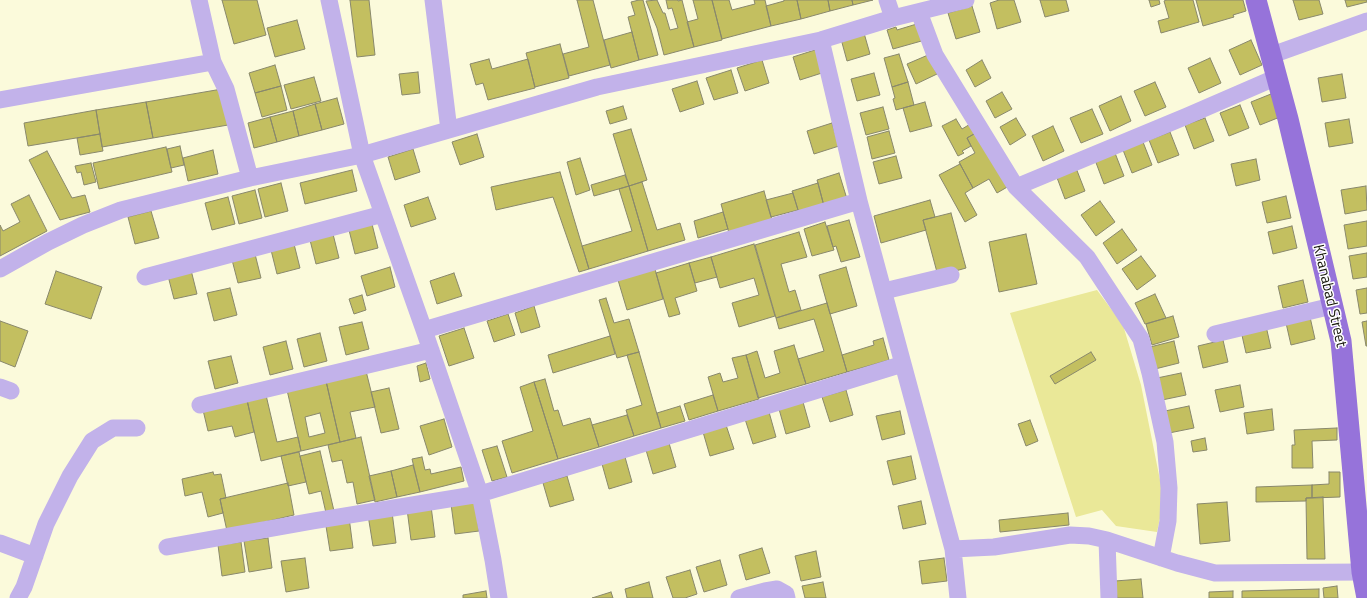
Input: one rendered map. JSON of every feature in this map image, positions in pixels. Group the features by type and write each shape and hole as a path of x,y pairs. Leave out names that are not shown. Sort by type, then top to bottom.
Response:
{"main road":[{"name":"Khanabad Street","path":"1256,0 1272,55 1341,341 1362,572 1367,598"}],"street":[{"path":"199,0 213,62 226,89 250,178"},
{"path":"329,0 362,155 480,494 499,598"},
{"path":"433,0 449,130"},
{"path":"887,0 893,18"},
{"path":"0,270 83,225 121,210 250,178 362,155 597,87 821,40 893,18 966,0"},
{"path":"919,12 935,56 1016,187 1087,257 1141,340 1150,373 1165,442 1169,488 1168,521 1161,558"},
{"path":"1272,55 1367,21"},
{"path":"821,40 859,201 953,549 958,598"},
{"path":"0,100 213,62"},
{"path":"1016,187 1277,77"},
{"path":"424,330 859,201"},
{"path":"145,277 383,214"},
{"path":"884,291 951,275"},
{"path":"1215,334 1332,306"},
{"path":"200,405 431,350"},
{"path":"167,547 313,520 480,494 902,364"},
{"path":"18,598 24,588 46,524 70,476 92,441 113,428 138,428"},
{"path":"953,549 994,547 1070,535 1089,536 1107,540 1177,563 1215,573 1362,572"},
{"path":"1107,540 1109,598"},
{"path":"0,543 35,556"},
{"path":"739,598 777,589 786,594 787,598"}],"shaded area":[{"path":"1097,290 1123,325 1141,385 1164,500 1157,532 1116,526 1102,510 1076,517 1010,313"}],"building":[{"path":"222,0 257,0 266,35 234,44"},
{"path":"350,0 369,0 375,55 357,57"},
{"path":"577,0 593,0 610,65 569,76 563,54 589,47"},
{"path":"643,0 658,55 639,60 628,17 635,15 631,2"},
{"path":"657,0 663,13 665,13 670,30 678,28 672,8 668,9 666,0 682,0 694,47 664,55 657,28 646,1"},
{"path":"693,0 712,0 722,40 694,47 687,22 698,19"},
{"path":"712,0 729,0 732,10 755,4 754,0 765,0 771,26 722,39"},
{"path":"784,0 797,0 801,19 771,26 766,6"},
{"path":"797,0 828,0 830,11 801,19"},
{"path":"828,0 852,0 853,5 830,11"},
{"path":"852,0 873,0 853,5"},
{"path":"999,0 1014,0 1021,22 997,29 990,3"},
{"path":"1040,0 1066,0 1069,11 1045,17"},
{"path":"1149,0 1159,0 1160,4 1151,7"},
{"path":"1193,0 1199,22 1161,33 1158,21 1169,18 1164,1"},
{"path":"1196,0 1243,0 1246,11 1233,15 1234,17 1203,26"},
{"path":"1293,0 1319,0 1323,14 1299,20"},
{"path":"1345,0 1367,0 1367,2 1347,7"},
{"path":"972,6 980,32 956,39 948,13"},
{"path":"297,20 305,49 275,57 267,28"},
{"path":"920,23 925,40 893,49 887,30 896,27 897,30"},
{"path":"632,32 639,60 611,68 604,40"},
{"path":"864,33 870,54 847,61 841,39"},
{"path":"1251,40 1262,65 1240,75 1229,50"},
{"path":"560,44 569,78 535,87 526,53"},
{"path":"818,49 825,72 800,80 793,57"},
{"path":"899,54 908,82 892,87 884,58"},
{"path":"928,55 937,74 916,84 907,64"},
{"path":"1210,58 1221,83 1199,93 1188,68"},
{"path":"489,59 492,69 528,59 535,88 488,100 483,83 476,85 470,64"},
{"path":"762,60 769,83 745,91 737,68"},
{"path":"982,60 991,78 975,87 966,70"},
{"path":"275,65 281,86 255,93 249,73"},
{"path":"731,70 738,93 714,100 706,78"},
{"path":"418,72 420,93 402,95 399,74"},
{"path":"874,73 880,95 857,101 851,79"},
{"path":"1342,74 1346,98 1322,102 1318,78"},
{"path":"314,77 321,101 291,109 284,85"},
{"path":"697,81 704,104 680,112 672,89"},
{"path":"908,82 914,105 896,110 892,87"},
{"path":"1155,82 1166,107 1145,116 1134,91"},
{"path":"281,86 287,110 262,117 255,93"},
{"path":"222,89 228,125 153,138 146,102"},
{"path":"1002,92 1012,109 995,118 986,101"},
{"path":"1271,94 1280,117 1260,125 1251,102"},
{"path":"1121,96 1131,121 1110,131 1099,106"},
{"path":"337,98 344,124 322,130 315,104"},
{"path":"146,102 153,138 102,147 96,110"},
{"path":"925,102 932,126 910,132 903,108"},
{"path":"315,104 322,130 299,136 293,111"},
{"path":"1240,105 1249,128 1229,136 1220,113"},
{"path":"623,106 627,119 610,124 606,111"},
{"path":"883,107 889,129 866,135 860,113"},
{"path":"1092,109 1103,134 1081,143 1070,118"},
{"path":"96,110 100,134 28,146 24,123"},
{"path":"293,111 299,136 277,142 270,117"},
{"path":"270,117 277,142 254,148 248,123"},
{"path":"1016,118 1026,135 1010,145 1000,127"},
{"path":"1205,118 1214,141 1194,149 1185,125"},
{"path":"956,119 962,129 972,123 977,132 967,138 971,146 962,151 964,153 958,156 942,126"},
{"path":"1349,119 1353,143 1329,147 1325,123"},
{"path":"832,123 839,146 814,154 807,131"},
{"path":"1053,126 1064,151 1043,161 1032,136"},
{"path":"631,129 647,180 629,186 613,134"},
{"path":"889,131 895,153 872,159 867,137"},
{"path":"978,132 1009,186 997,193 989,179 973,188 959,162 975,153 967,138"},
{"path":"1170,132 1179,155 1158,163 1149,140"},
{"path":"100,134 103,151 80,155 77,138"},
{"path":"477,134 484,157 460,165 452,142"},
{"path":"1143,142 1152,165 1132,173 1123,150"},
{"path":"180,146 184,165 171,168 167,149"},
{"path":"166,147 172,172 99,189 93,163"},
{"path":"413,149 420,172 395,180 388,157"},
{"path":"213,150 218,174 188,181 183,158"},
{"path":"47,151 72,198 85,195 90,212 60,220 29,160"},
{"path":"1115,153 1124,176 1104,184 1095,160"},
{"path":"896,156 902,178 879,184 873,162"},
{"path":"580,158 590,190 576,195 567,162"},
{"path":"1256,159 1260,180 1236,186 1231,164"},
{"path":"91,163 96,182 84,185 81,172 77,173 75,166"},
{"path":"960,164 973,188 965,193 977,215 965,222 939,175"},
{"path":"1076,168 1085,191 1065,199 1056,175"},
{"path":"352,170 357,191 305,204 300,183"},
{"path":"560,172 589,269 579,272 553,197 496,210 491,187"},
{"path":"839,173 847,199 824,206 817,180"},
{"path":"625,175 629,186 594,196 591,185"},
{"path":"642,182 657,230 680,223 685,240 648,251 629,186"},
{"path":"281,183 288,211 265,217 258,189"},
{"path":"818,183 824,206 799,213 792,191"},
{"path":"629,186 648,251 589,269 582,246 632,231 619,189"},
{"path":"1366,186 1367,210 1345,214 1341,190"},
{"path":"255,190 262,218 239,224 232,196"},
{"path":"764,191 772,220 729,233 721,204"},
{"path":"793,193 798,210 771,217 766,200"},
{"path":"29,195 47,231 0,256 0,225 3,231 20,222 11,204"},
{"path":"1286,196 1291,218 1267,223 1262,202"},
{"path":"228,197 235,224 212,230 205,203"},
{"path":"428,197 436,219 411,227 404,205"},
{"path":"930,200 935,217 923,220 926,230 881,243 874,216"},
{"path":"1100,201 1115,222 1096,236 1081,215"},
{"path":"151,211 159,238 135,244 128,217"},
{"path":"723,212 728,229 698,238 694,221"},
{"path":"951,213 966,268 938,276 923,220"},
{"path":"371,220 378,248 355,254 348,226"},
{"path":"849,220 860,257 841,262 836,246 833,247 827,226"},
{"path":"1367,221 1367,246 1348,249 1344,225"},
{"path":"825,222 834,250 812,256 804,229"},
{"path":"1292,226 1297,248 1273,254 1268,232"},
{"path":"1122,229 1137,250 1117,264 1103,243"},
{"path":"332,230 339,258 316,264 309,236"},
{"path":"799,232 807,257 781,264 789,292 795,290 801,310 776,318 755,245"},
{"path":"1026,234 1037,284 999,292 989,242"},
{"path":"293,240 300,268 277,274 270,246"},
{"path":"754,244 775,316 739,327 732,303 759,295 754,278 720,288 711,257"},
{"path":"254,250 261,278 238,283 231,256"},
{"path":"1367,253 1367,277 1353,279 1349,256"},
{"path":"1141,256 1156,276 1137,290 1122,269"},
{"path":"711,257 717,277 695,283 689,263"},
{"path":"689,263 697,291 675,298 680,314 669,317 656,273"},
{"path":"190,266 197,294 174,299 167,272"},
{"path":"390,267 395,287 367,296 361,276"},
{"path":"846,267 857,306 830,314 819,275"},
{"path":"655,269 663,299 627,310 618,280"},
{"path":"56,271 102,287 91,319 45,304"},
{"path":"454,273 462,296 437,304 430,281"},
{"path":"1303,280 1308,302 1283,308 1278,286"},
{"path":"230,288 237,315 214,321 207,293"},
{"path":"1367,288 1367,313 1360,314 1356,290"},
{"path":"1155,294 1166,318 1145,324 1135,303"},
{"path":"362,295 366,310 354,314 349,299"},
{"path":"606,298 614,323 629,319 639,352 617,358 599,300"},
{"path":"827,303 847,372 806,384 798,359 824,351 814,319 779,329 776,318"},
{"path":"534,306 540,327 521,333 515,313"},
{"path":"508,314 515,335 494,342 487,321"},
{"path":"1173,316 1179,337 1152,345 1146,324"},
{"path":"1310,317 1315,339 1291,345 1286,323"},
{"path":"0,321 28,331 15,367 0,361"},
{"path":"1367,321 1367,346 1366,346 1362,322"},
{"path":"362,322 369,349 346,355 339,327"},
{"path":"1266,326 1271,348 1246,353 1241,331"},
{"path":"464,328 474,358 449,366 439,336"},
{"path":"320,333 327,361 304,367 297,339"},
{"path":"610,336 615,354 553,373 548,355"},
{"path":"883,338 889,360 847,372 842,355 874,345 873,341"},
{"path":"1223,340 1228,362 1203,368 1198,346"},
{"path":"286,341 293,369 270,375 263,347"},
{"path":"1174,341 1179,363 1155,369 1150,347"},
{"path":"794,345 806,384 758,398 746,355 757,351 765,378 780,373 774,351"},
{"path":"639,352 661,428 634,436 626,410 642,405 627,355"},
{"path":"1091,352 1096,360 1055,384 1050,376"},
{"path":"746,355 759,399 718,411 708,377 720,373 723,382 738,378 732,358"},
{"path":"231,356 238,383 215,389 208,361"},
{"path":"426,363 430,379 420,382 417,366"},
{"path":"366,371 375,407 350,412 356,438 340,442 326,381"},
{"path":"1181,373 1186,395 1162,400 1157,378"},
{"path":"545,379 554,411 558,410 563,426 590,418 599,447 558,459 534,382"},
{"path":"326,381 340,442 301,451 287,390","holes":["320,413 325,433 309,437 305,417"]},
{"path":"534,382 558,459 512,473 502,441 533,431 520,387"},
{"path":"1240,385 1244,407 1220,412 1215,390"},
{"path":"389,388 399,429 381,433 371,392"},
{"path":"846,390 853,415 830,422 822,397"},
{"path":"266,395 277,442 298,437 301,451 261,461 247,400"},
{"path":"713,395 718,411 689,420 684,404"},
{"path":"247,400 254,432 235,437 232,426 208,431 203,410"},
{"path":"803,402 810,427 786,434 779,409"},
{"path":"680,406 685,421 661,428 657,413"},
{"path":"1189,406 1194,428 1169,433 1165,411"},
{"path":"1272,409 1274,430 1247,434 1244,413"},
{"path":"900,411 905,434 882,440 876,416"},
{"path":"769,412 776,437 753,444 745,419"},
{"path":"627,415 634,436 599,447 592,425"},
{"path":"444,419 452,447 429,455 420,426"},
{"path":"1030,420 1038,441 1026,446 1018,424"},
{"path":"726,425 734,449 710,456 703,432"},
{"path":"1337,428 1337,440 1312,441 1313,468 1292,468 1292,445 1295,445 1294,430"},
{"path":"361,437 375,500 357,504 353,482 347,483 342,460 332,462 328,445"},
{"path":"1205,438 1207,450 1193,452 1191,441"},
{"path":"669,443 676,467 653,474 646,450"},
{"path":"497,446 507,477 492,481 482,450"},
{"path":"320,451 334,511 326,513 321,491 309,494 300,456"},
{"path":"299,452 306,482 288,486 281,456"},
{"path":"911,456 916,479 893,485 887,461"},
{"path":"422,457 425,470 430,469 431,474 461,467 464,481 420,492 412,459"},
{"path":"625,457 632,482 609,489 602,464"},
{"path":"413,465 420,492 397,497 391,471"},
{"path":"391,471 397,497 375,502 369,476"},
{"path":"213,472 214,475 221,474 226,498 220,499 223,513 208,517 202,492 185,496 182,479"},
{"path":"1329,472 1340,472 1340,497 1312,498 1312,485 1329,484"},
{"path":"567,476 574,500 550,507 543,483"},
{"path":"288,483 294,515 227,531 220,499"},
{"path":"1312,485 1312,498 1306,498 1306,501 1256,502 1256,487"},
{"path":"1323,497 1325,559 1307,559 1306,498"},
{"path":"475,500 479,531 455,534 451,504"},
{"path":"921,501 926,524 903,529 898,506"},
{"path":"1227,502 1230,541 1200,544 1197,504"},
{"path":"431,506 435,537 411,540 407,509"},
{"path":"392,512 396,543 373,546 368,515"},
{"path":"1068,513 1069,525 1000,532 999,520"},
{"path":"349,517 353,548 330,551 325,520"},
{"path":"268,538 272,568 249,572 244,541"},
{"path":"241,542 245,572 222,576 218,545"},
{"path":"762,548 770,573 746,580 739,555"},
{"path":"816,551 821,577 801,581 795,556"},
{"path":"305,558 309,588 286,592 281,561"},
{"path":"944,558 947,581 922,584 919,561"},
{"path":"720,560 727,585 704,592 696,567"},
{"path":"690,570 697,594 685,598 673,598 666,577"},
{"path":"1141,579 1143,598 1117,598 1115,581"},
{"path":"649,582 653,598 627,598 625,589"},
{"path":"823,582 826,598 805,598 802,586"},
{"path":"1337,586 1338,598 1324,598 1323,588"},
{"path":"1319,589 1319,598 1242,598 1242,591"},
{"path":"486,591 487,598 463,598 463,595"},
{"path":"1233,591 1233,598 1209,598 1209,592"},
{"path":"611,592 613,598 592,598"}]}
